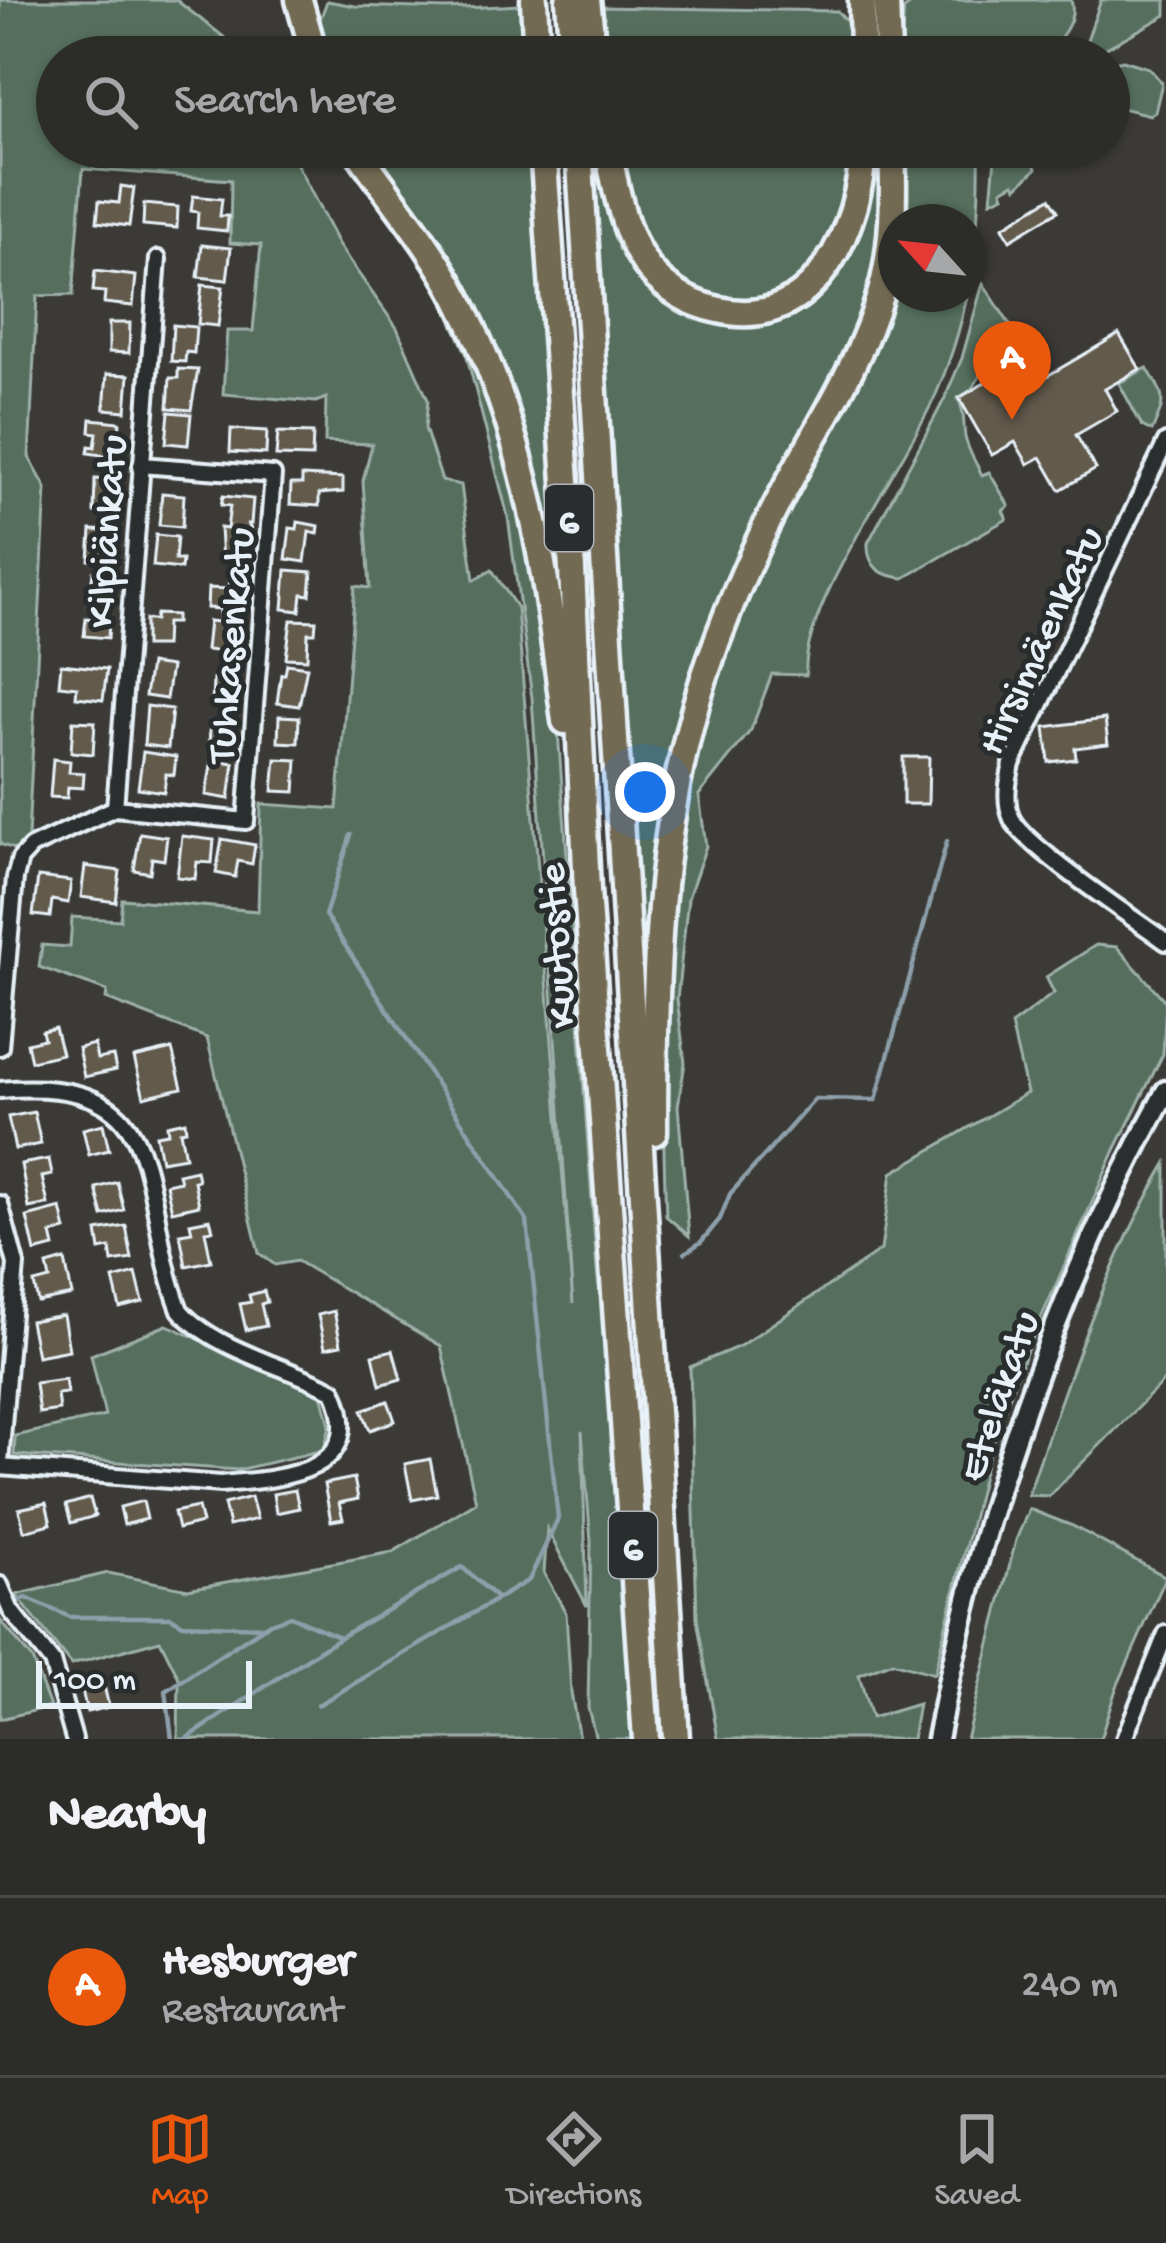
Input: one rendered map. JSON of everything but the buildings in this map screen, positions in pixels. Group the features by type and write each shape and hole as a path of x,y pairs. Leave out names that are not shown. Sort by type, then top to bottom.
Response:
{"highway":[{"path":"299,0 309,36"},
{"path":"534,0 536,36"},
{"path":"569,0 572,36"},
{"path":"587,0 591,36"},
{"path":"862,0 863,36"},
{"path":"886,0 887,36"},
{"path":"369,168 456,294 504,399 538,536 587,890"},
{"name":"Kuutostie","path":"544,168 572,569 587,890 646,1739"},
{"name":"Kuutostie","path":"580,168 676,1739"},
{"path":"612,168 621,208 652,272 669,290 700,306 734,314 768,309 797,296 833,260 857,202 861,168"},
{"path":"655,1369 654,1003 670,836 684,756 703,683 753,553 858,356 882,290 890,240 892,168"}],"main road":[{"name":"Eteläkatu","path":"937,1739 967,1606 1030,1395 1073,1283 1166,1091"}],"street":[{"name":"Kilpiänkatu","path":"115,808 158,259"},
{"name":"Hirsimäenkatu","path":"1166,442 1012,764 1006,788 1012,820 1044,851 1166,942"},
{"name":"Tuhkasenkatu","path":"115,808 246,821 273,475 142,465"},
{"path":"0,1047 20,860 32,847 115,808"},
{"path":"0,1090 43,1087 111,1108 128,1122 144,1159 180,1310 209,1333 334,1391 342,1411 340,1442 333,1455 319,1466 221,1484 0,1465 16,1264 0,1204"},
{"path":"0,1585 11,1611 52,1662 74,1739"},
{"path":"1124,1739 1166,1635"}],"green space":[{"path":"0,0 176,0 223,36 36,36 36,168 299,168 339,246 397,328 428,400 425,428 442,481 461,485 474,580 492,570 517,608 573,1304 532,698 508,517 466,353 426,263 467,336 499,416 523,513 557,717 597,1271 610,1373 633,1739 596,1739 588,1708 591,1542 582,1431 587,1606 547,1529 544,1573 566,1613 579,1739 178,1739 179,1678 160,1640 71,1665 16,1595 108,1573 188,1589 393,1552 476,1502 441,1346 297,1261 275,1265 259,1253 207,1038 106,999 107,991 39,967 42,945 70,947 72,917 120,920 122,899 258,911 261,804 337,809 355,586 370,588 363,481 372,444 325,442 326,398 316,402 223,394 227,331 253,331 261,245 230,243 231,180 83,169 73,295 37,296 29,457 46,488 28,837 16,850 0,844"},
{"path":"916,0 1071,0 1072,16 1061,36 902,36 904,9"},
{"path":"1101,0 1166,0 1166,15 1128,36 1088,36"},
{"path":"327,1 447,9 520,5 522,36 323,36 320,20"},
{"path":"597,7 837,11 847,22 850,36 602,36"},
{"path":"1130,62 1149,68 1162,83 1155,112 1130,110"},
{"path":"386,168 532,168 555,476 560,613 528,455 497,356 451,261"},
{"path":"594,168 605,168 620,237 698,316 791,299 832,281 853,248 871,168 883,168 878,262 855,342 712,627 646,1016"},
{"path":"624,168 855,168 851,192 816,268 795,287 772,298 747,302 696,292 674,278 641,237"},
{"path":"903,168 979,168 978,204 904,204"},
{"path":"994,168 1036,168 1017,187 1014,183 991,201"},
{"path":"986,288 1019,339 994,355 971,390 958,398 968,447 982,475 989,472 1009,506 1003,511 1007,519 904,578 889,575 873,564 868,543 962,358 975,312 986,312"},
{"path":"887,312 963,312 937,392 820,612 806,675 772,674 751,730 699,795 706,846 688,898 677,999 685,1063 678,1106 689,1236 666,1216 664,1051 674,887 703,725 726,646 756,569 850,401"},
{"path":"1147,368 1162,399 1152,431 1142,426 1119,383"},
{"path":"1096,945 1117,947 1166,1002 1163,1054 1115,1150 1019,1369 986,1463 934,1674 892,1662 859,1675 871,1718 918,1704 912,1739 718,1739 697,1619 690,1367 740,1346 881,1250 892,1173 1027,1093 1011,1025 1054,993 1046,977"},
{"path":"1166,1164 1166,1379 1049,1496 1028,1495 1105,1284"},
{"path":"167,1325 322,1394 330,1425 324,1450 238,1470 14,1455 15,1436 105,1416 91,1355"},
{"path":"1029,1509 1073,1526 1166,1577 1116,1689 1100,1739 966,1739 1016,1540"},
{"path":"0,1620 32,1659 50,1707 0,1719"}],"waterway":[{"path":"318,1705 529,1580 558,1519 527,1221 325,915 351,835"},
{"path":"685,1253 701,1242 720,1219 730,1194 815,1099 876,1100 947,841"},
{"path":"186,1739 340,1637 462,1567 497,1598"},
{"path":"13,1603 26,1598 70,1617 171,1617 183,1624 264,1627"},
{"path":"172,1739 166,1691 270,1623 290,1616 340,1637"}],"place":[{"name":"Hesburger","path":"1012,420"}]}
